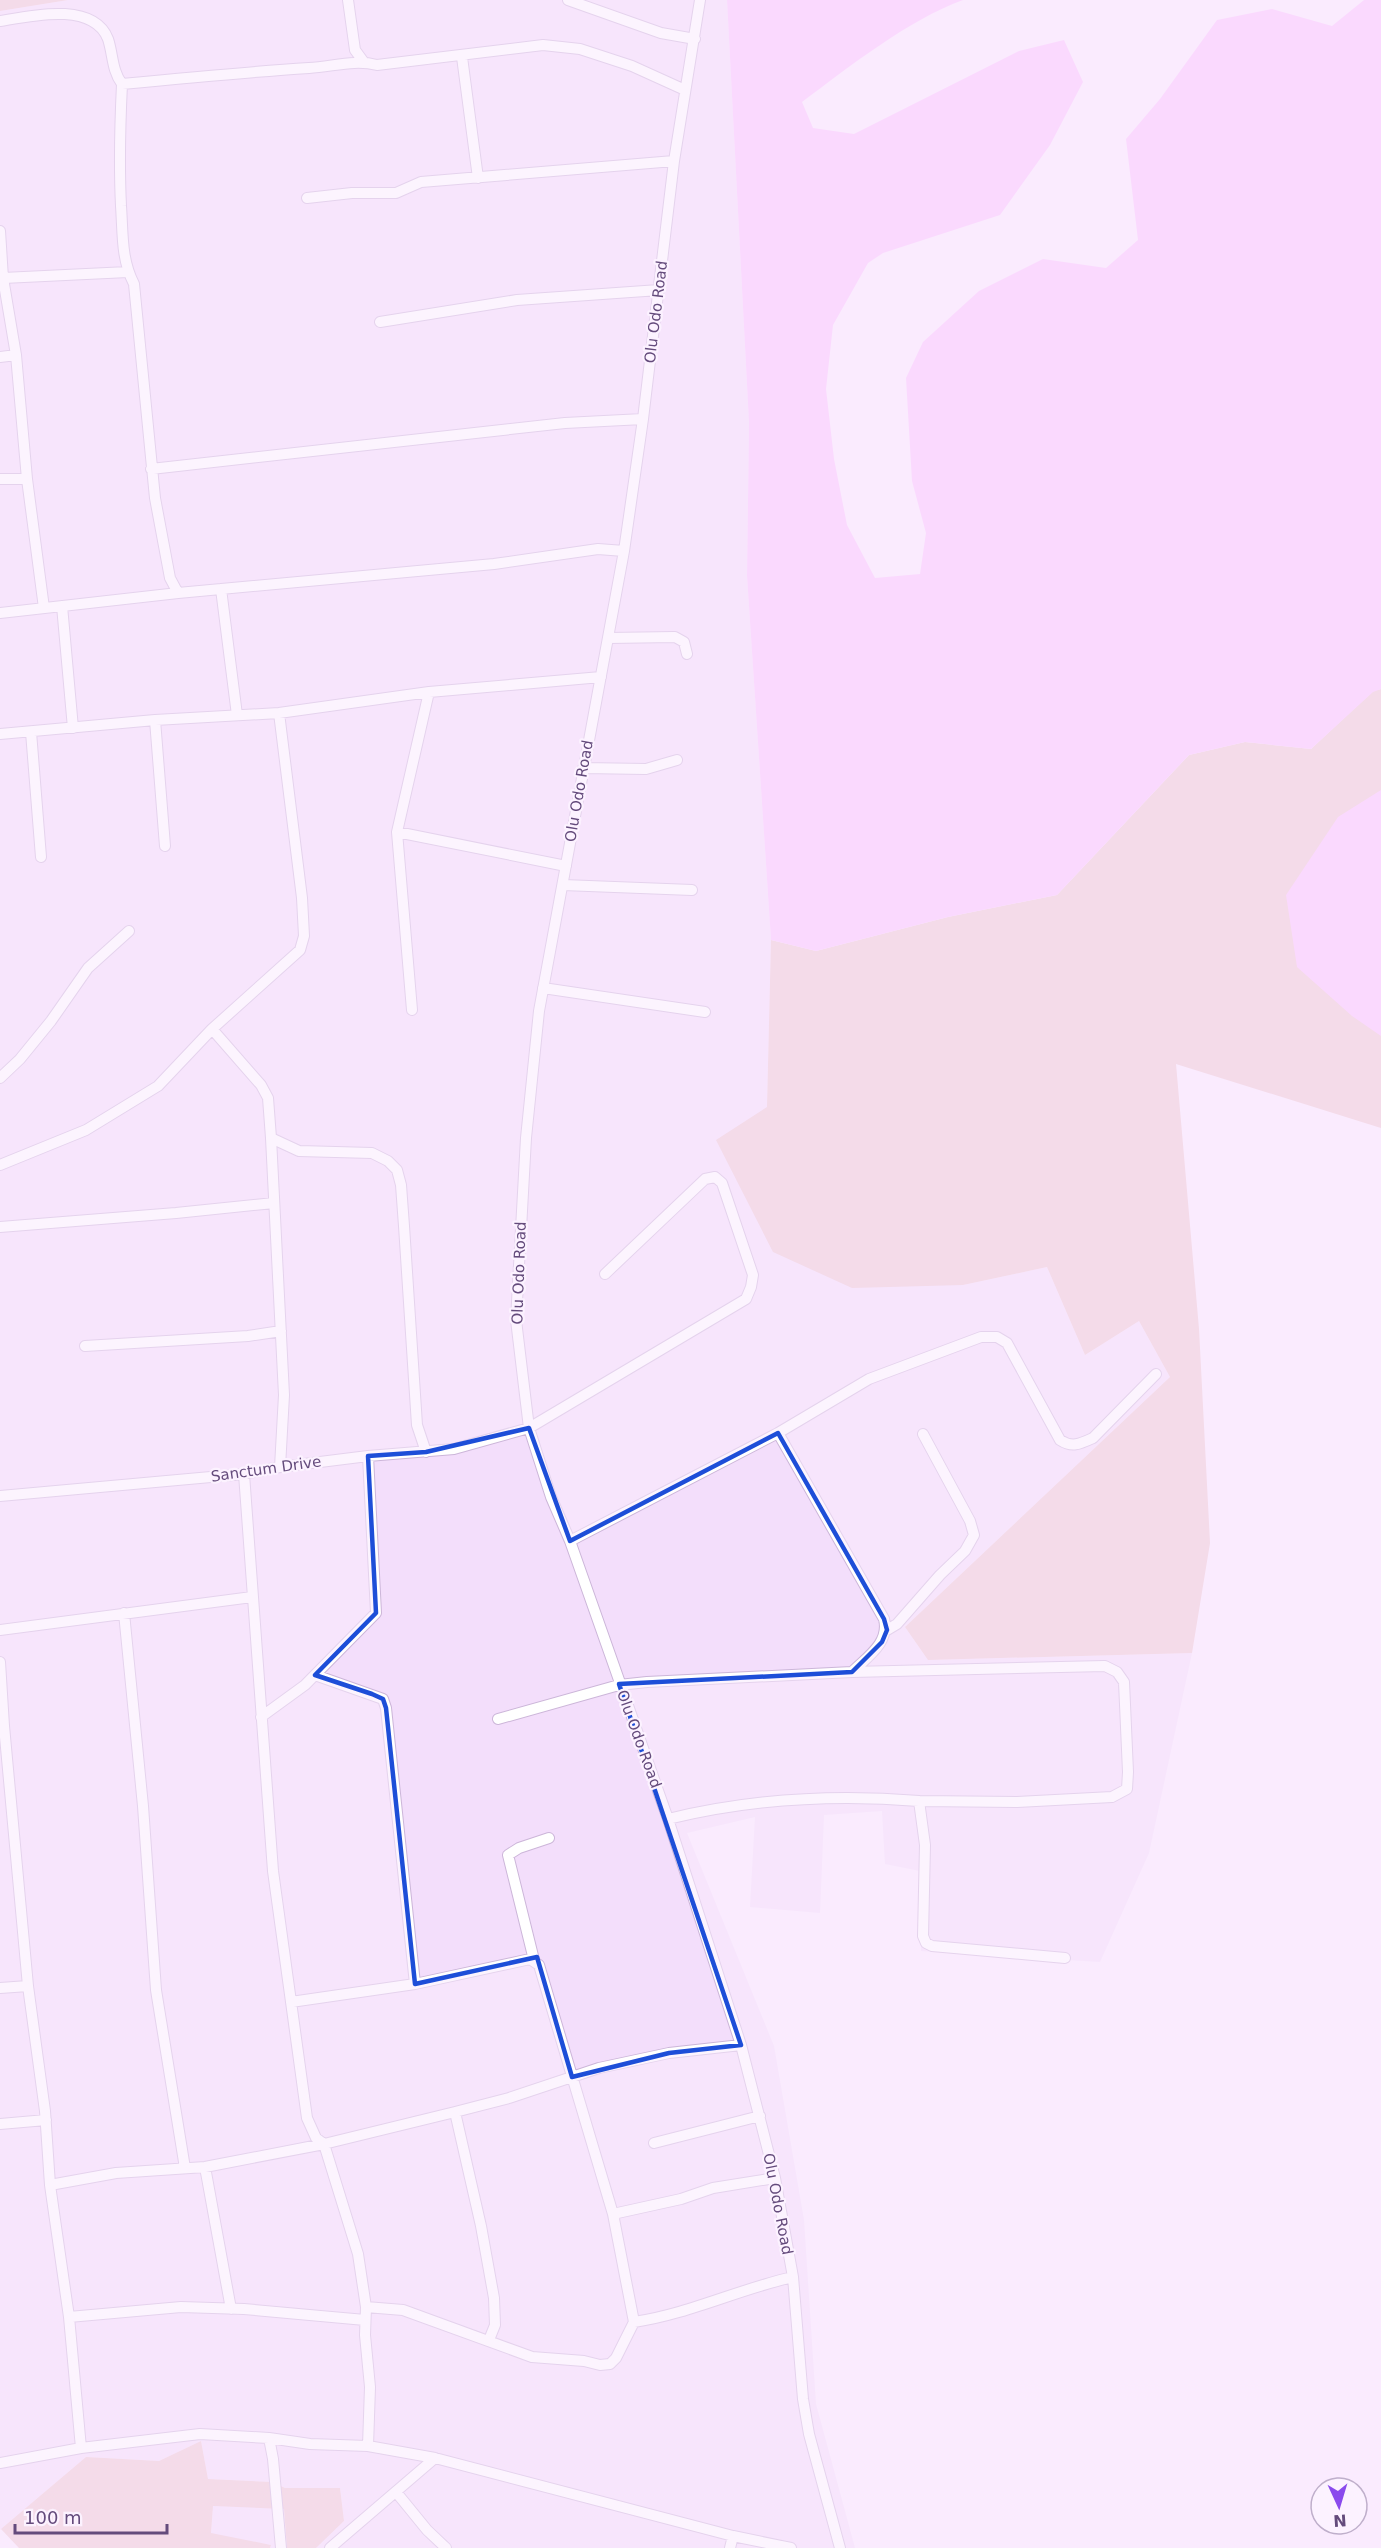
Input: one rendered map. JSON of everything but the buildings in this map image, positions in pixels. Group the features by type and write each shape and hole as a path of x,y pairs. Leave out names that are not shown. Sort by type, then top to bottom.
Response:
{"street":[{"path":"348,0 355,50 363,61"},
{"path":"568,0 661,33 695,39"},
{"name":"Olu Odo Road","path":"700,0 674,161 644,418 624,551 543,988 526,1138 516,1320 529,1428 550,1497 570,1541 668,1819 741,2045 760,2116 775,2178 793,2277 803,2399 809,2433 840,2548"},
{"path":"0,21 52,14 75,15 90,21 102,29 107,37 117,77 122,84 119,151 123,251 128,272 134,284 151,469 170,578 178,593"},
{"path":"122,84 255,70 312,68 363,61 377,65 462,57 543,45 580,49 632,66 685,90"},
{"path":"462,57 477,178"},
{"path":"307,198 352,193 396,193 421,182 674,161"},
{"path":"0,231 3,279 16,356 27,479 44,608"},
{"path":"3,279 128,272"},
{"path":"380,322 517,300 659,290"},
{"path":"0,357 16,356"},
{"path":"151,469 542,425 644,418"},
{"path":"0,479 27,479"},
{"path":"0,614 178,593 494,564 598,549 624,551"},
{"path":"221,589 237,715"},
{"path":"62,606 73,728"},
{"path":"608,638 675,637 684,642 687,654"},
{"path":"0,734 155,720 279,713 429,692 601,677"},
{"path":"412,1010 397,832 429,692"},
{"path":"0,1165 86,1130 158,1086 212,1029 300,950 303,936 290,793 279,713"},
{"path":"155,720 165,846"},
{"path":"31,732 41,857"},
{"path":"583,768 646,769 677,760"},
{"path":"397,832 566,866"},
{"path":"562,885 692,890"},
{"path":"0,1078 20,1059 45,1029 88,968 129,931"},
{"path":"543,988 705,1012"},
{"path":"212,1029 261,1085 268,1098 284,1395 280,1467"},
{"path":"271,1138 299,1151 372,1153 388,1161 397,1170 401,1185 417,1425 426,1452"},
{"name":"Sanctum Drive","path":"0,1496 244,1474 368,1456 454,1449 529,1428 746,1299 753,1275 722,1183 715,1177 705,1179 605,1274"},
{"path":"0,1227 274,1203"},
{"path":"85,1346 248,1336 281,1331"},
{"path":"570,1541 778,1433 869,1379 981,1337 997,1337 1007,1343 1060,1440 1068,1445 1080,1444 1093,1438 1156,1374"},
{"path":"778,1433 884,1619 887,1630"},
{"path":"852,1672 882,1642 887,1630 897,1624 940,1575 965,1551 974,1535 970,1521 923,1434"},
{"path":"261,1717 304,1685 376,1614 368,1456"},
{"path":"244,1474 273,1871 307,2118 316,2138 324,2144 358,2254 366,2307 364,2320 370,2387 368,2446"},
{"path":"0,1630 252,1597"},
{"path":"124,1613 143,1806 156,1990 185,2168"},
{"path":"0,1662 2,1727 28,1986 69,2317 81,2448"},
{"path":"498,1719 619,1685 852,1672 1105,1666 1117,1672 1124,1682 1128,1772 1126,1789 1112,1797 1017,1802 858,1798 762,1801 668,1819"},
{"path":"315,1675 383,1699 387,1708 415,1984"},
{"path":"919,1801 925,1845 923,1936 926,1943 932,1946 1065,1958"},
{"path":"366,2307 403,2310 532,2356 584,2361 600,2365 610,2364 616,2358 634,2322 613,2214 539,1965 534,1960 508,1856 519,1848 549,1838"},
{"path":"291,2002 415,1984 534,1960"},
{"path":"0,1988 28,1986"},
{"path":"51,2185 116,2174 205,2167 324,2144 509,2098 599,2068 669,2053 741,2045"},
{"path":"455,2112 481,2226 494,2298 495,2325 489,2340"},
{"path":"654,2143 760,2116"},
{"path":"0,2124 46,2120"},
{"path":"205,2167 231,2309"},
{"path":"613,2214 681,2199 713,2188 775,2178"},
{"path":"634,2322 674,2314 762,2284 793,2277"},
{"path":"69,2317 181,2307 364,2320"},
{"path":"0,2463 81,2448 200,2434 269,2438 310,2444 368,2446 435,2458 733,2536 791,2548"},
{"path":"269,2438 281,2548"},
{"path":"330,2548 435,2458"},
{"path":"396,2492 427,2530 446,2548"},
{"path":"730,2548 733,2536"}],"highlighted area":[{"path":"529,1428 570,1541 778,1433 884,1619 887,1630 882,1642 852,1672 619,1684 741,2045 669,2053 572,2077 537,1957 415,1984 386,1708 383,1699 315,1675 376,1613 368,1456 426,1452"}],"shaded area":[{"path":"0,0 68,0 0,11"},
{"path":"68,0 727,0 749,423 747,576 771,940 767,1107 963,1285 1047,1267 1085,1355 1139,1321 1170,1377 905,1627 928,1660 1192,1653 1149,1853 1100,1962 921,1951 920,1871 885,1864 882,1811 824,1815 820,1913 750,1907 755,1817 687,1833 774,2046 804,2220 816,2404 855,2548 316,2548 344,2521 340,2488 285,2488 272,2482 208,2479 201,2441 159,2461 86,2457 0,2530 0,11"},
{"path":"1381,689 1381,1128 1176,1064 1199,1329 1210,1543 1192,1653 928,1660 905,1627 1170,1377 1139,1321 1085,1355 1047,1267 963,1285 852,1288 773,1252 716,1140 767,1107 771,940 816,951 948,917 1057,895 1189,755 1245,742 1311,749 1373,691"},
{"path":"201,2441 208,2479 272,2482 285,2488 340,2488 344,2521 316,2548 287,2548 284,2509 213,2506 211,2533 271,2545 270,2548 19,2548 1,2529 86,2457 159,2461"},
{"path":"213,2506 284,2508 287,2548 270,2548 271,2545 211,2534"}],"sand":[{"path":"727,0 963,0 921,19 900,32 802,102 813,128 854,134 1019,51 1064,40 1083,82 1050,145 1000,215 883,253 868,263 833,325 826,389 834,459 847,525 875,578 920,574 926,533 912,481 906,378 923,342 979,291 1043,259 1106,268 1138,240 1126,139 1160,99 1217,20 1272,9 1332,26 1364,0 1381,0 1381,689 1373,692 1311,749 1245,742 1189,755 1057,895 948,917 816,951 771,940 747,576 749,423"},
{"path":"1381,790 1381,1036 1352,1016 1297,967 1286,895 1338,817"}]}
